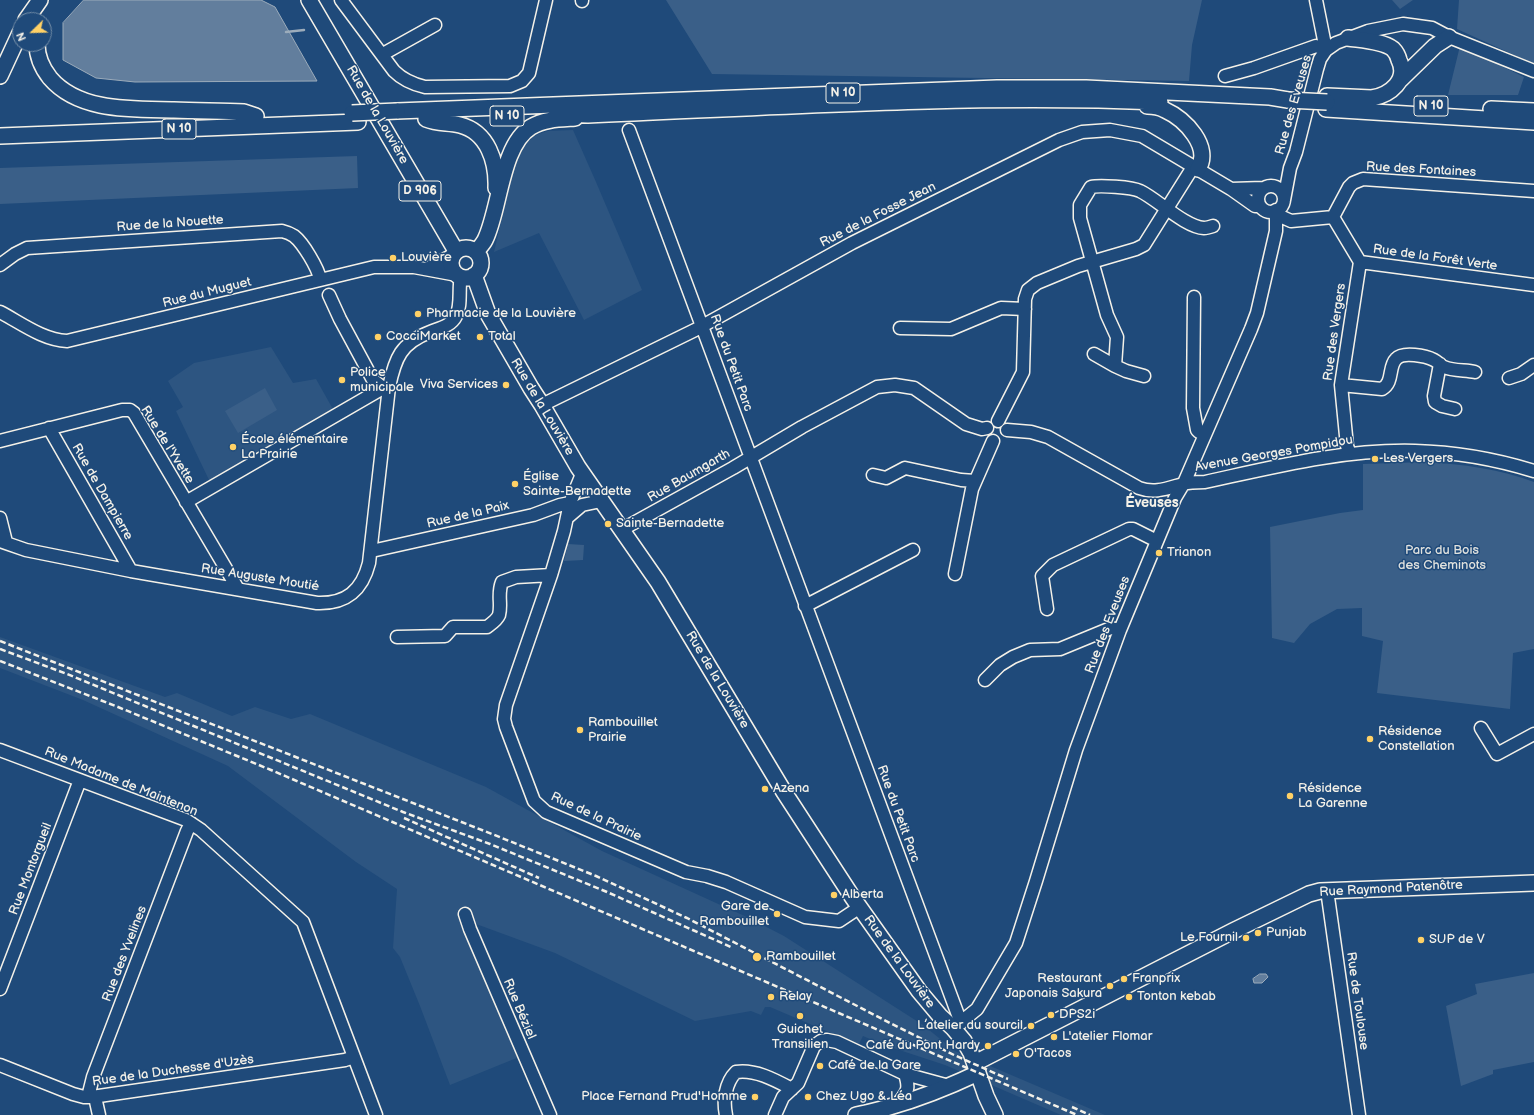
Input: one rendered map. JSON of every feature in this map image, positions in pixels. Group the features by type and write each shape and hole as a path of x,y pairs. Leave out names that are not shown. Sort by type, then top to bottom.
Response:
{"main road":[{"path":"32,12 40,0"},
{"path":"41,12 46,0"},
{"name":"Rue de la Louvière","path":"309,0 454,253"},
{"path":"1327,103 1379,97 1392,90 1399,81 1435,46 1449,37"},
{"path":"1348,38 1372,42 1394,50 1401,63 1402,70 1399,81"},
{"path":"0,76 12,51"},
{"path":"37,52 45,72 56,85 70,95 87,102 107,106 139,109 244,112 256,116"},
{"name":"N 10","path":"0,136 997,88 1086,88 1270,97 1289,101"},
{"name":"N 10","path":"399,116 426,119 568,114 588,115 1006,99 1289,101 1534,111"},
{"path":"1096,100 1107,103 1154,106 1171,113 1190,129 1200,147 1202,158 1196,168"},
{"name":"N 10","path":"1327,103 1534,122"},
{"path":"476,252 485,241 510,156 518,140 530,128 547,120 579,118 588,115"},
{"name":"N 10","path":"0,126 256,116 355,118"},
{"path":"426,119 436,123 462,126 473,131 484,141 491,154 495,167 495,208"},
{"path":"468,248 476,252 479,256 480,264 477,272 464,275 452,268 451,260 454,253 460,249 468,248"},
{"name":"Rue de la Louvière","path":"464,275 582,474 658,582 784,792 860,907 919,991 957,1020 964,1041 977,1068 986,1096 995,1115"},
{"name":"Rue Raymond Patenôtre","path":"856,1115 874,1113 949,1086 977,1068 1240,928 1309,894 1327,890 1534,884"},
{"path":"949,1086 972,1089 986,1096"}],"street":[{"path":"342,0 394,71 402,79 412,84 425,87 510,86 522,81 529,73 546,0"},
{"path":"1316,0 1326,50"},
{"path":"1326,50 1336,43 1368,31 1403,24 1432,28 1449,37 1534,71"},
{"path":"383,54 435,25"},
{"path":"1225,76 1254,68 1316,46 1326,50"},
{"name":"Rue des Eveuses","path":"957,1020 977,1009 1016,943 1076,750 1120,630 1175,498 1184,483 1251,330 1262,295 1276,231 1276,218 1273,207 1296,152 1317,68 1320,59 1326,50"},
{"name":"Rue du Petit Parc","path":"629,130 703,326 957,1020"},
{"name":"Rue de la Fosse Jean","path":"542,405 703,326 852,243 1072,135 1082,132 1110,130 1132,133 1152,141 1232,189 1255,206 1273,207"},
{"path":"998,421 1023,372 1026,294 1032,286 1078,266 1136,249 1144,245 1196,168"},
{"name":"Rue des Eveuses","path":"1265,187 1290,168"},
{"name":"Rue des Fontaines","path":"1333,218 1349,187 1353,183 1363,179 1534,191"},
{"path":"1115,366 1117,337 1107,315 1091,262 1080,218 1080,205 1091,187 1098,186 1139,190 1167,210 1194,226 1204,228 1213,226"},
{"path":"1265,187 1260,191 1258,199 1288,215 1303,219"},
{"path":"1232,189 1278,187 1283,193 1273,207"},
{"path":"1273,207 1280,216 1291,221"},
{"path":"1276,231 1291,221 1333,218"},
{"name":"Rue de la Forêt Verte","path":"1333,218 1360,262 1534,285"},
{"name":"Rue de la Nouette","path":"0,265 15,254 27,248 282,231 294,236 303,247 319,273 320,279"},
{"path":"426,269 454,253"},
{"name":"Rue des Vergers","path":"1350,454 1341,385 1360,262"},
{"name":"Rue du Muguet","path":"0,312 40,334 60,340 67,340 374,267 411,267 464,275"},
{"name":"Rue Auguste Moutié","path":"3,542 26,550 317,603 334,602 348,596 361,583 367,570 371,549 386,388 394,367 405,346 413,339 445,327 453,321 459,308 459,287 464,275"},
{"path":"186,502 386,388 373,380 340,319 329,295"},
{"path":"1194,297 1193,408 1197,430 1205,433"},
{"path":"900,328 951,329 1001,308 1025,309"},
{"path":"1094,354 1126,371 1144,376"},
{"path":"1341,385 1382,389 1387,386 1391,378 1394,361 1398,356 1406,354 1433,359 1445,368 1475,372"},
{"path":"1440,364 1434,396 1435,402 1442,406 1455,408"},
{"path":"1509,378 1521,374 1534,365"},
{"name":"Rue Baumgarth","path":"621,530 850,401 883,385 904,385 914,388 966,424 982,429 987,428"},
{"name":"Rue de l'Yvette","path":"0,441 122,410 130,410 134,413 238,589"},
{"path":"998,421 1004,424 1008,430 1007,436 1002,441 993,441 987,434 987,428 991,423 998,421"},
{"name":"Rue de Dampierre","path":"49,428 130,570"},
{"name":"Avenue Georges Pompidou","path":"1008,430 1031,432 1048,437 1145,490 1156,491 1173,488 1184,483 1205,482 1350,454 1413,451 1447,453 1507,463 1534,471"},
{"path":"956,574 975,481 993,441"},
{"path":"873,474 886,478 905,468 961,480 975,481"},
{"name":"Rue de la Prairie","path":"582,474 570,503 568,517 550,575 506,705 504,719 508,734 534,801 546,812 590,832 686,872 707,876 726,882 805,917 839,921 860,907"},
{"path":"568,517 582,505 601,501"},
{"name":"Rue de la Paix","path":"371,549 376,550 533,515 570,503"},
{"path":"0,518 3,542"},
{"path":"1047,610 1042,576 1053,565 1129,529 1133,529 1157,541"},
{"path":"805,606 913,550"},
{"path":"397,637 445,636 452,628 487,627 496,620 499,614 499,592 502,582 516,577 550,575"},
{"path":"985,680 1000,665 1013,657 1030,650 1060,649 1111,628 1120,630"},
{"path":"1481,728 1497,754 1534,734"},
{"name":"Rue Madame de Maintenon","path":"0,750 191,823 201,830 303,922 376,1115"},
{"name":"Rue Montorgueil","path":"0,990 80,780"},
{"name":"Rue des Yvelines","path":"92,1097 93,1077 191,823"},
{"name":"Rue de Toulouse","path":"1327,890 1359,1115"},
{"name":"Rue Béziel","path":"465,914 470,929 550,1115"},
{"path":"775,1115 783,1097 798,1083 814,1046 827,1040 837,1042 904,1074 949,1086"},
{"name":"Rue de la Duchesse d'Uzès","path":"0,1065 73,1094 92,1097 338,1061 354,1057"},
{"path":"724,1112 725,1093 736,1072 754,1072 792,1089"},
{"path":"898,1104 908,1087 904,1074"},
{"path":"92,1097 99,1115"}],"shaded area":[{"path":"84,0 261,0 275,7 317,81 135,82 96,78 63,60 63,23"},
{"path":"573,130 642,290 584,320 539,233 494,252 517,155 527,140 538,134 548,131"},
{"name":"École élémentaire La Prairie","path":"271,347 293,383 316,379 334,411 210,482 176,411 183,407 168,381 194,363"},
{"path":"0,637 165,697 177,693 232,716 255,707 291,719 310,714 486,787 602,851 749,918 784,936 923,1025 955,1051 1105,1115 1061,1115 945,1065 884,1045 863,1036 859,1044 770,1007 765,1007 761,1015 751,1011 695,1021 555,953 468,921 524,1055 450,1085 400,957 393,948 397,889 356,862 228,766 83,700 0,668"},
{"path":"1260,974 1266,974 1268,977 1262,983 1254,983 1253,979"}],"green space":[{"path":"666,0 1202,0 1192,45 1189,81 712,74"},
{"path":"1392,0 1413,0 1400,9"},
{"path":"1459,0 1534,0 1534,64 1457,29"},
{"path":"1460,46 1524,77 1518,95 1448,95"},
{"path":"357,156 358,188 0,204 0,168"},
{"path":"265,388 277,410 238,433 225,411"},
{"name":"Parc du Bois des Cheminots","path":"1426,462 1481,468 1521,477 1534,482 1534,649 1513,653 1510,709 1377,693 1383,641 1362,636 1362,608 1337,609 1310,624 1294,643 1272,638 1270,527 1363,510 1363,464"},
{"path":"568,544 584,545 583,560 564,561"},
{"path":"1534,973 1534,1062 1493,1070 1493,1074 1461,1086 1446,1006 1477,994 1475,984"}],"waterway":[{"path":"286,32 304,30"}],"railway":[{"path":"0,641 596,876 687,918 890,1023 954,1055 1008,1079"},
{"path":"0,649 67,674 403,812 490,844 607,892 731,947"},
{"path":"0,661 118,707 271,770 1077,1115"},
{"path":"404,818 539,878"},
{"path":"1072,1107 1090,1115"}],"place":[{"name":"Louvière","path":"393,258"},
{"name":"Pharmacie de la Louvière","path":"418,314"},
{"name":"CocciMarket","path":"378,337"},
{"name":"Total","path":"480,337"},
{"name":"Police municipale","path":"342,380"},
{"name":"Viva Services","path":"506,385"},
{"name":"École élémentaire La Prairie","path":"233,447"},
{"name":"Les Vergers","path":"1375,459"},
{"name":"Église Sainte-Bernadette","path":"515,484"},
{"name":"Sainte-Bernadette","path":"608,524"},
{"name":"Trianon","path":"1159,553"},
{"name":"Rambouillet Prairie","path":"580,730"},
{"name":"Résidence Constellation","path":"1370,739"},
{"name":"Azena","path":"765,789"},
{"name":"Résidence La Garenne","path":"1290,796"},
{"name":"Alberta","path":"834,895"},
{"name":"Gare de Rambouillet","path":"777,914"},
{"name":"Punjab","path":"1258,933"},
{"name":"Le Fournil","path":"1246,938"},
{"name":"SUP de V","path":"1421,940"},
{"name":"Rambouillet","path":"757,957"},
{"name":"Franprix","path":"1124,979"},
{"name":"Restaurant Japonais Sakura","path":"1110,986"},
{"name":"Relay","path":"771,997"},
{"name":"Tonton kebab","path":"1129,997"},
{"name":"DPS2i","path":"1051,1015"},
{"name":"Guichet Transilien","path":"800,1016"},
{"name":"L’atelier du sourcil","path":"1031,1026"},
{"name":"L'atelier Flomar","path":"1054,1037"},
{"name":"Café du Pont Hardy","path":"988,1046"},
{"name":"O'Tacos","path":"1016,1054"},
{"name":"Café de la Gare","path":"820,1066"},
{"name":"Place Fernand Prud'Homme","path":"755,1097"},
{"name":"Chez Ugo & Léa","path":"808,1097"}],"district":[{"name":"Éveuses","path":"1152,503"}]}
